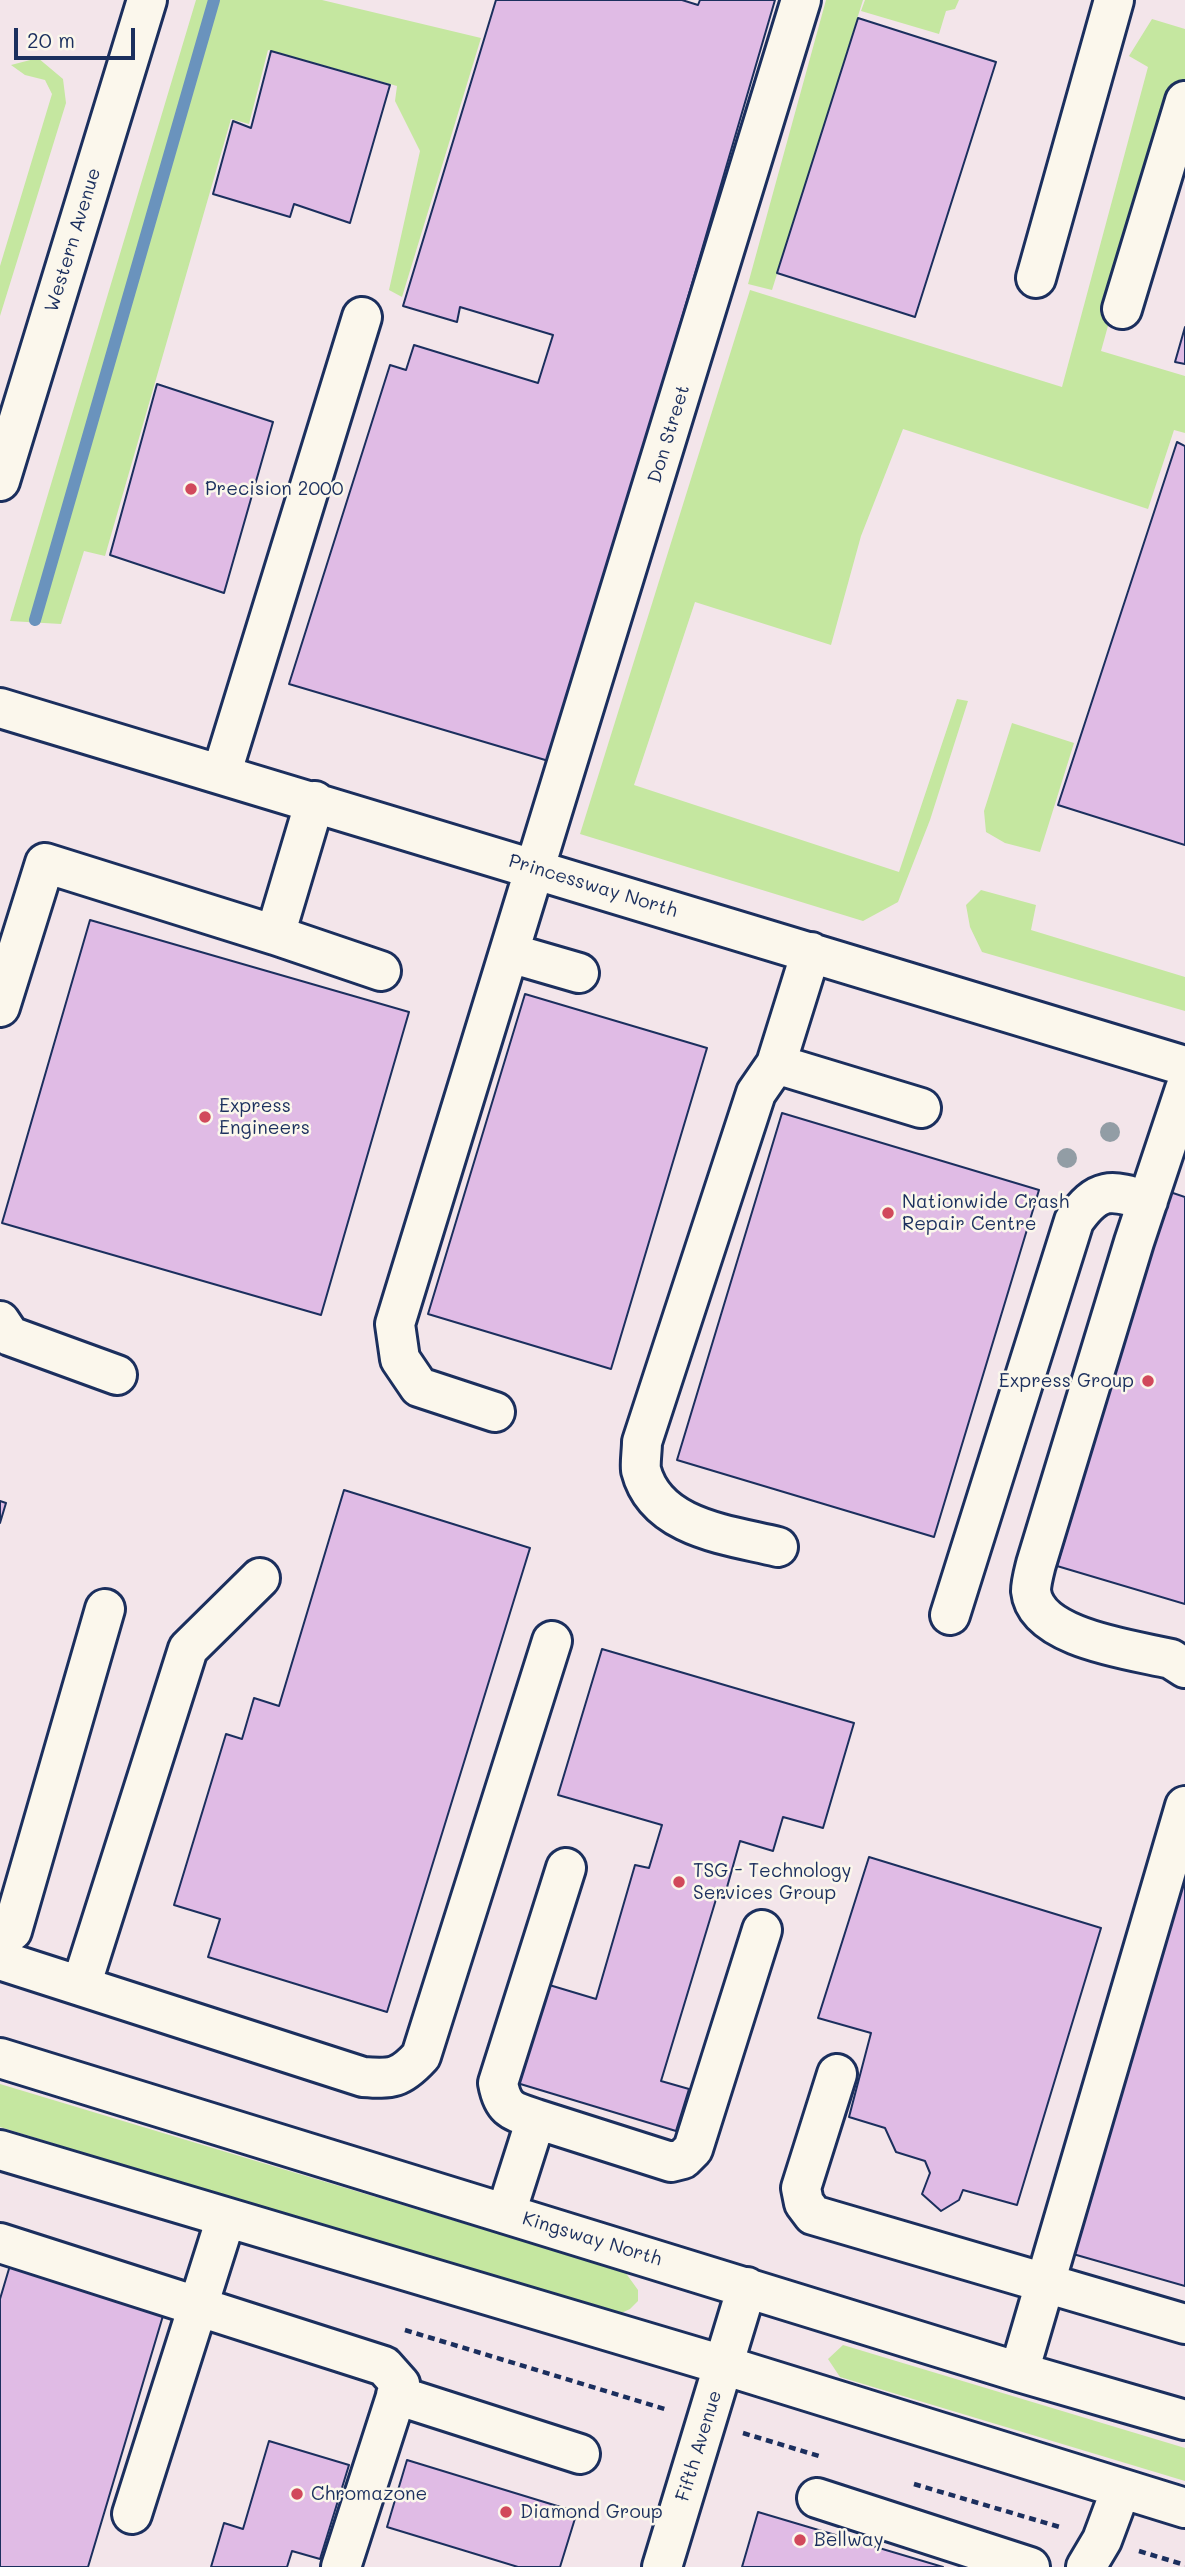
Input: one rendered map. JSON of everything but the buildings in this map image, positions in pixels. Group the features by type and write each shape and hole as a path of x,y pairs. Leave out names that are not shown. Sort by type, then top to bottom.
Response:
{"street":[{"name":"Western Avenue","path":"1,474 147,0"},
{"name":"Don Street","path":"495,1412 419,1387 400,1359 395,1325 801,0"},
{"path":"1036,278 1114,0"},
{"path":"1122,309 1185,101"},
{"path":"222,772 362,317"},
{"name":"Princessway North","path":"0,708 222,772 1185,1066"},
{"path":"275,935 315,801"},
{"path":"0,1007 45,863 381,971"},
{"path":"778,1547 694,1526 669,1513 652,1493 641,1469 642,1443 756,1093 776,1064 811,952"},
{"path":"510,953 579,973"},
{"path":"776,1064 921,1108"},
{"path":"1185,1089 1173,1164 1148,1201 1040,1551 1031,1592 1040,1614 1067,1633 1171,1659 1185,1668"},
{"path":"950,1615 1074,1222 1088,1202 1102,1193 1119,1192 1148,1201"},
{"path":"0,1321 10,1336 117,1375"},
{"path":"81,1986 188,1649 260,1578"},
{"path":"105,1609 4,1947 81,1986 363,2077 389,2079 406,2073 421,2056 552,1641"},
{"path":"1018,2372 1185,1806"},
{"path":"566,1868 499,2082 502,2100 513,2111 671,2162 683,2159 693,2149 762,1930"},
{"name":"Kingsway North","path":"0,2058 1018,2372 1185,2420"},
{"path":"836,2074 801,2188 804,2203 813,2215 1045,2285 1185,2323"},
{"path":"506,2213 536,2119"},
{"path":"0,2150 723,2365 1185,2508"},
{"path":"132,2514 226,2218"},
{"path":"0,2243 384,2366 400,2384 341,2567"},
{"name":"Fifth Avenue","path":"662,2567 747,2287"},
{"path":"397,2395 580,2455"},
{"path":"1094,2553 1121,2489"},
{"path":"817,2498 1030,2567"}],"path":[{"path":"392,2327 825,2458"},
{"path":"904,2481 1094,2553 1185,2565"}],"shaded area":[{"path":"0,0 1185,0 1185,2567 0,2567"}],"green space":[{"path":"196,0 322,0 481,38 402,297 389,290 420,151 395,101 397,86 268,50 249,124 231,119 105,556 84,551 61,624 10,621"},
{"path":"826,0 863,0 772,290 748,284"},
{"path":"865,0 959,0 955,9 946,11 939,34 861,11"},
{"path":"1152,19 1185,29 1185,91 1174,89 1101,351 1185,376 1185,433 1174,430 1148,509 903,429 861,536 831,645 695,602 634,785 899,872 957,699 968,701 930,820 898,902 863,921 580,834 750,290 1062,387 1148,67 1129,56"},
{"path":"38,58 63,79 66,103 0,316 0,266 52,94 45,80 25,75 11,65"},
{"path":"1012,723 1074,743 1040,852 1005,843 986,832 984,811"},
{"path":"981,890 1036,905 1031,930 1185,977 1185,1011 982,952 970,927 966,905"},
{"path":"0,2084 625,2272 638,2290 638,2301 630,2309 615,2316 0,2127"},
{"path":"843,2345 1185,2448 1185,2481 840,2377 828,2359"}],"waterway":[{"path":"35,620 214,0"}],"place":[{"name":"Precision 2000","path":"191,489"},
{"name":"Express Engineers","path":"205,1117"},
{"name":"Nationwide Crash Repair Centre","path":"888,1213"},
{"name":"Express Group","path":"1148,1381"},
{"name":"TSG - Technology Services Group","path":"679,1882"},
{"name":"Chromazone","path":"297,2494"},
{"name":"Diamond Group","path":"506,2512"},
{"name":"Bellway","path":"800,2540"}]}
